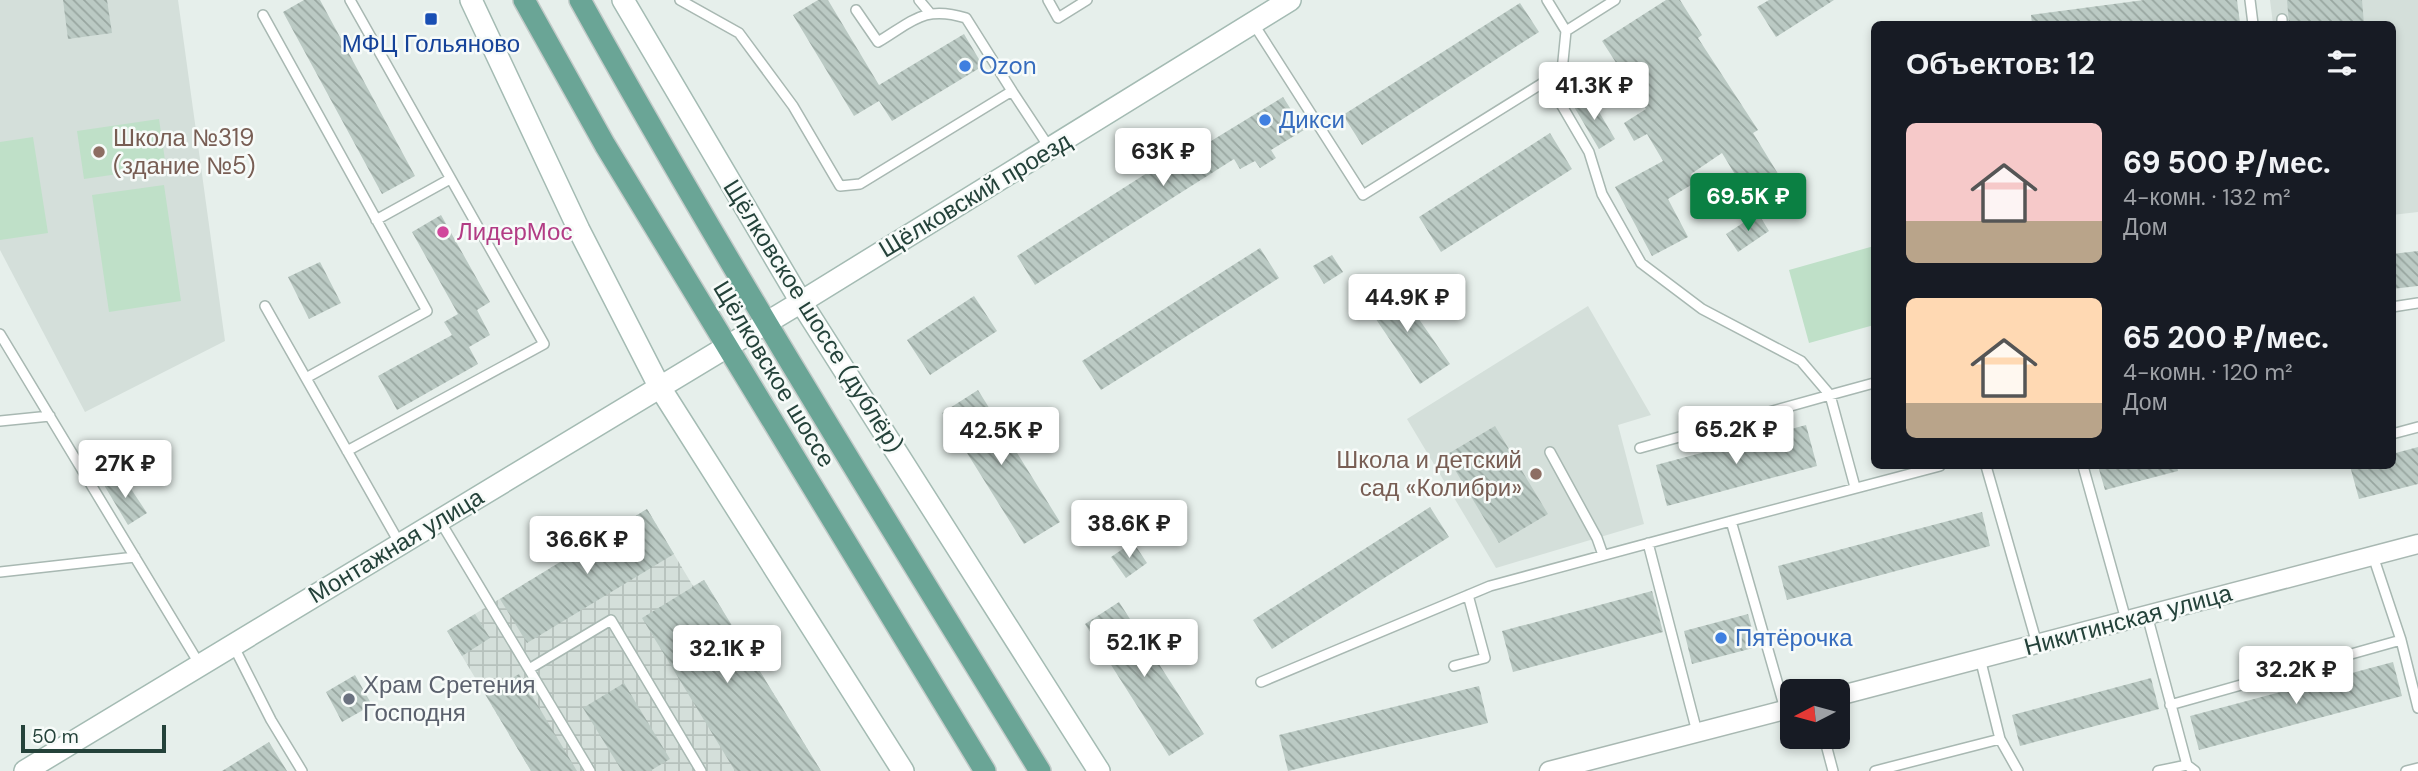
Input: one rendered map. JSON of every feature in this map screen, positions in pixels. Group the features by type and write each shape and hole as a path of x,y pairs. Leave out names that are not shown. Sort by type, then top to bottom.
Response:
{"main road":[{"name":"Щёлковское шоссе","path":"524,0 605,145 985,771"},
{"name":"Щёлковское шоссе","path":"580,0 766,323 1040,771"}],"street":[{"path":"471,0 579,230 659,386 903,770"},
{"name":"Щёлковское шоссе (дублёр)","path":"623,0 801,302 1099,771"},
{"name":"Щёлковский проезд","path":"766,323 1051,150 1290,0"},
{"name":"Монтажная улица","path":"25,771 766,323"},
{"name":"Никитинская улица","path":"1850,693 2418,544"},
{"path":"1549,771 1780,710"}],"lane":[{"path":"347,451 544,344 350,0"},
{"path":"680,0 739,33 793,106 840,186 860,184 1012,91"},
{"path":"919,0 929,12"},
{"path":"1048,0 1058,18 1087,0"},
{"path":"1547,0 1566,30 1561,104 1589,152 1602,194 1641,263 1702,309 1801,361 1830,395 1856,487"},
{"path":"1566,30 1615,0"},
{"path":"2250,0 2253,21"},
{"path":"856,10 878,42 929,12 947,12 966,18 1051,150"},
{"path":"263,15 427,311 306,378"},
{"path":"1253,23 1363,195 1562,71"},
{"path":"376,220 450,179"},
{"path":"2396,306 2418,303"},
{"path":"265,306 400,544"},
{"path":"0,334 200,665"},
{"path":"1640,448 1871,384"},
{"path":"0,421 50,416"},
{"path":"2396,433 2418,427"},
{"path":"1550,452 1597,538 1603,555"},
{"path":"1261,682 1490,586 1928,469"},
{"path":"1987,469 2037,644"},
{"path":"2084,469 2126,620"},
{"path":"439,520 590,771"},
{"path":"1731,521 1780,682"},
{"path":"1648,543 1697,733"},
{"path":"2373,556 2401,640 2418,708"},
{"path":"0,572 135,557"},
{"path":"1454,666 1485,657 1468,595"},
{"path":"2147,615 2191,768 2158,771"},
{"path":"529,669 611,620 701,771"},
{"path":"2171,705 2401,640"},
{"path":"233,645 271,720 302,771"},
{"path":"1980,659 2000,740 2018,771"},
{"path":"1875,771 2000,740"},
{"path":"1828,749 1833,771"},
{"path":"2406,771 2418,768"}],"shaded area":[{"name":"Школа №319 (здание №5)","path":"0,0 178,0 225,341 85,412 0,250"},
{"path":"2270,0 2418,0 2418,212 2396,215 2396,21 2273,21"},
{"name":"Школа и детский сад «Колибри»","path":"1588,306 1651,415 1618,425 1644,524 1496,568 1407,419"},
{"path":"647,509 693,586 704,580 821,771 531,771 447,631"}],"green space":[{"path":"159,119 166,167 84,179 77,131"},
{"path":"33,137 48,233 0,240 0,142"},
{"path":"164,185 181,301 109,312 92,195"},
{"path":"1871,247 1871,326 1809,343 1789,270"}],"building":[{"path":"63,0 107,0 112,33 68,39"},
{"path":"304,0 320,0 415,176 382,194 283,12"},
{"path":"818,0 828,0 879,85 964,34 983,66 892,121 879,101 854,116 793,15"},
{"path":"1666,0 1680,0 1702,35 1698,38 1758,130 1753,133 1785,185 1753,204 1722,153 1691,174 1696,182 1668,199 1688,237 1652,256 1615,187 1663,161 1647,134 1634,141 1624,123 1646,109 1602,41"},
{"path":"1769,0 1834,0 1776,37 1757,7"},
{"path":"2144,0 2237,0 2240,21 2032,21 2031,15"},
{"path":"2287,0 2362,0 2364,21 2289,21"},
{"path":"1520,3 1539,32 1362,145 1343,115"},
{"path":"1589,95 1615,139 1599,149 1573,105"},
{"path":"1283,97 1304,130 1271,150 1276,158 1260,168 1255,161 1240,169 1234,159 1035,285 1017,256 1194,143 1198,149"},
{"path":"1550,133 1572,169 1441,252 1419,217"},
{"path":"1758,213 1769,231 1738,252 1726,234"},
{"path":"441,215 490,302 477,310 490,335 469,347 478,364 397,410 378,376 452,335 444,322 458,314 412,232"},
{"path":"1260,248 1279,278 1101,390 1082,361"},
{"path":"2418,251 2418,286 2396,289 2396,254"},
{"path":"1332,255 1343,272 1324,284 1313,266"},
{"path":"320,262 341,303 309,319 288,277"},
{"path":"1394,283 1450,364 1420,384 1365,303"},
{"path":"974,296 997,331 930,375 907,340"},
{"path":"978,390 1060,522 1024,544 942,413"},
{"path":"1806,425 1817,466 1667,506 1656,465"},
{"path":"1495,426 1548,514 1499,543 1446,455"},
{"path":"2418,447 2418,484 2359,499 2351,469 2396,469 2396,453"},
{"path":"2099,469 2178,469 2178,471 2105,490"},
{"path":"121,474 147,513 128,525 104,485"},
{"path":"1430,507 1449,537 1272,649 1253,620"},
{"path":"647,509 674,554 527,643 500,599"},
{"path":"1982,512 1990,546 1787,600 1778,566"},
{"path":"1133,542 1147,563 1126,578 1111,557"},
{"path":"704,580 821,771 735,771 642,618"},
{"path":"1652,591 1663,632 1513,672 1502,631"},
{"path":"1119,602 1204,734 1169,756 1085,624"},
{"path":"475,614 490,638 462,656 447,631"},
{"path":"1748,614 1757,647 1692,664 1684,631"},
{"path":"2393,662 2402,696 2199,750 2190,716"},
{"path":"519,674 577,771 531,771 485,694"},
{"name":"Храм Сретения Господня","path":"355,675 372,705 342,722 326,692"},
{"path":"2151,678 2159,709 2020,746 2012,715"},
{"path":"624,683 670,759 650,771 622,771 583,708"},
{"path":"1479,686 1488,723 1288,771 1279,735"},
{"path":"269,742 287,771 222,771"}],"place":[{"name":"МФЦ Гольяново","path":"431,19"},
{"name":"Ozon","path":"965,66"},
{"name":"Дикси","path":"1265,120"},
{"name":"Школа №319 (здание №5)","path":"99,152"},
{"name":"ЛидерМос","path":"443,232"},
{"name":"Школа и детский сад «Колибри»","path":"1536,474"},
{"name":"Пятёрочка","path":"1721,638"},
{"name":"Храм Сретения Господня","path":"349,699"}]}
